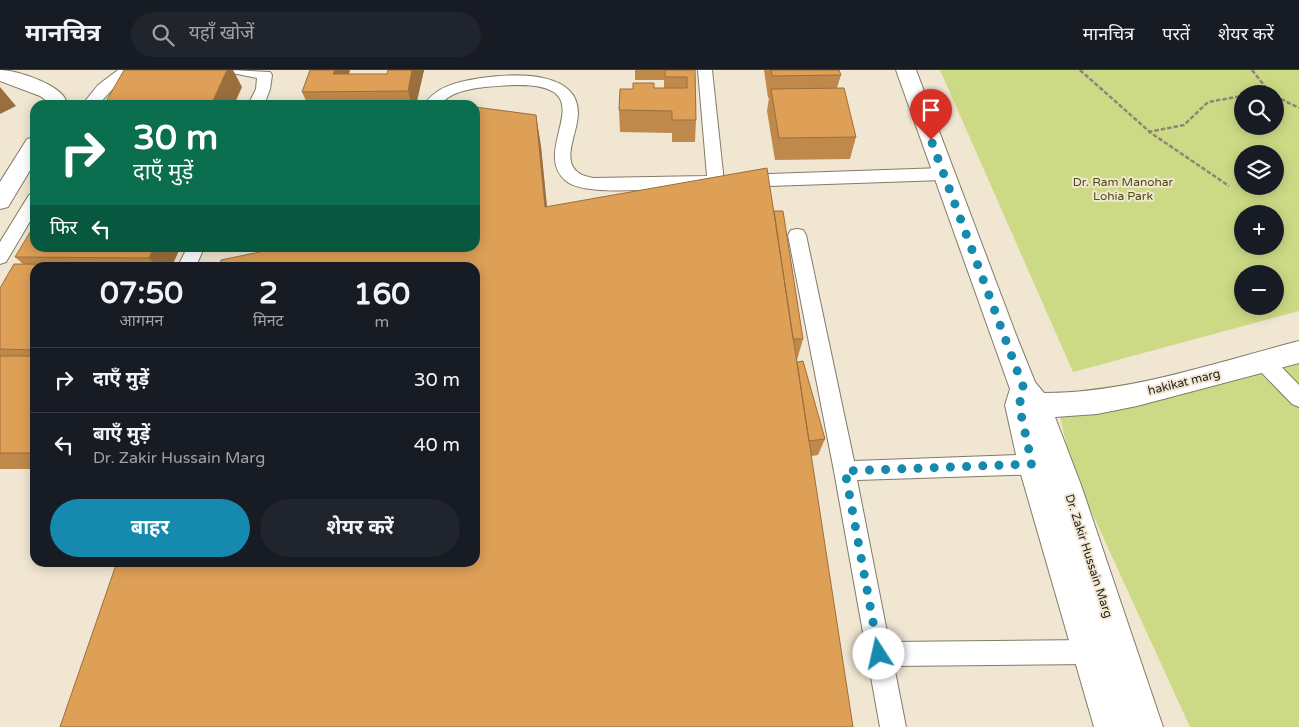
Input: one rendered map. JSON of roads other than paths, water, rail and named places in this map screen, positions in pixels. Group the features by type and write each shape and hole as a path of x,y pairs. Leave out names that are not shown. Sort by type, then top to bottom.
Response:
{"street":[{"name":"Dr. Zakir Hussain Marg","path":"906,70 1027,400 1045,464 1089,652 1112,727"},
{"path":"0,74 47,91 57,100"},
{"path":"0,201 30,152"},
{"name":"hakikat marg","path":"1027,400 1068,405 1137,394 1299,352"},
{"name":"Dr. Zakir Hussain Marg","path":"1045,464 1145,727"}],"lane":[{"path":"94,100 107,84 118,75 134,70"},
{"path":"237,70 265,75 263,89 258,100"},
{"path":"705,70 716,182"},
{"path":"436,100 441,95 469,84 547,82 559,85 572,105 562,162 566,174 576,182 592,184 716,182 943,174"},
{"path":"0,257 30,207"},
{"path":"797,235 845,471 893,727"},
{"path":"1264,362 1299,398"},
{"path":"845,471 1045,464"},
{"path":"879,654 1089,652"}],"park label":[{"name":"Dr. Ram Manohar Lohia Park","path":"1123,189"}]}
